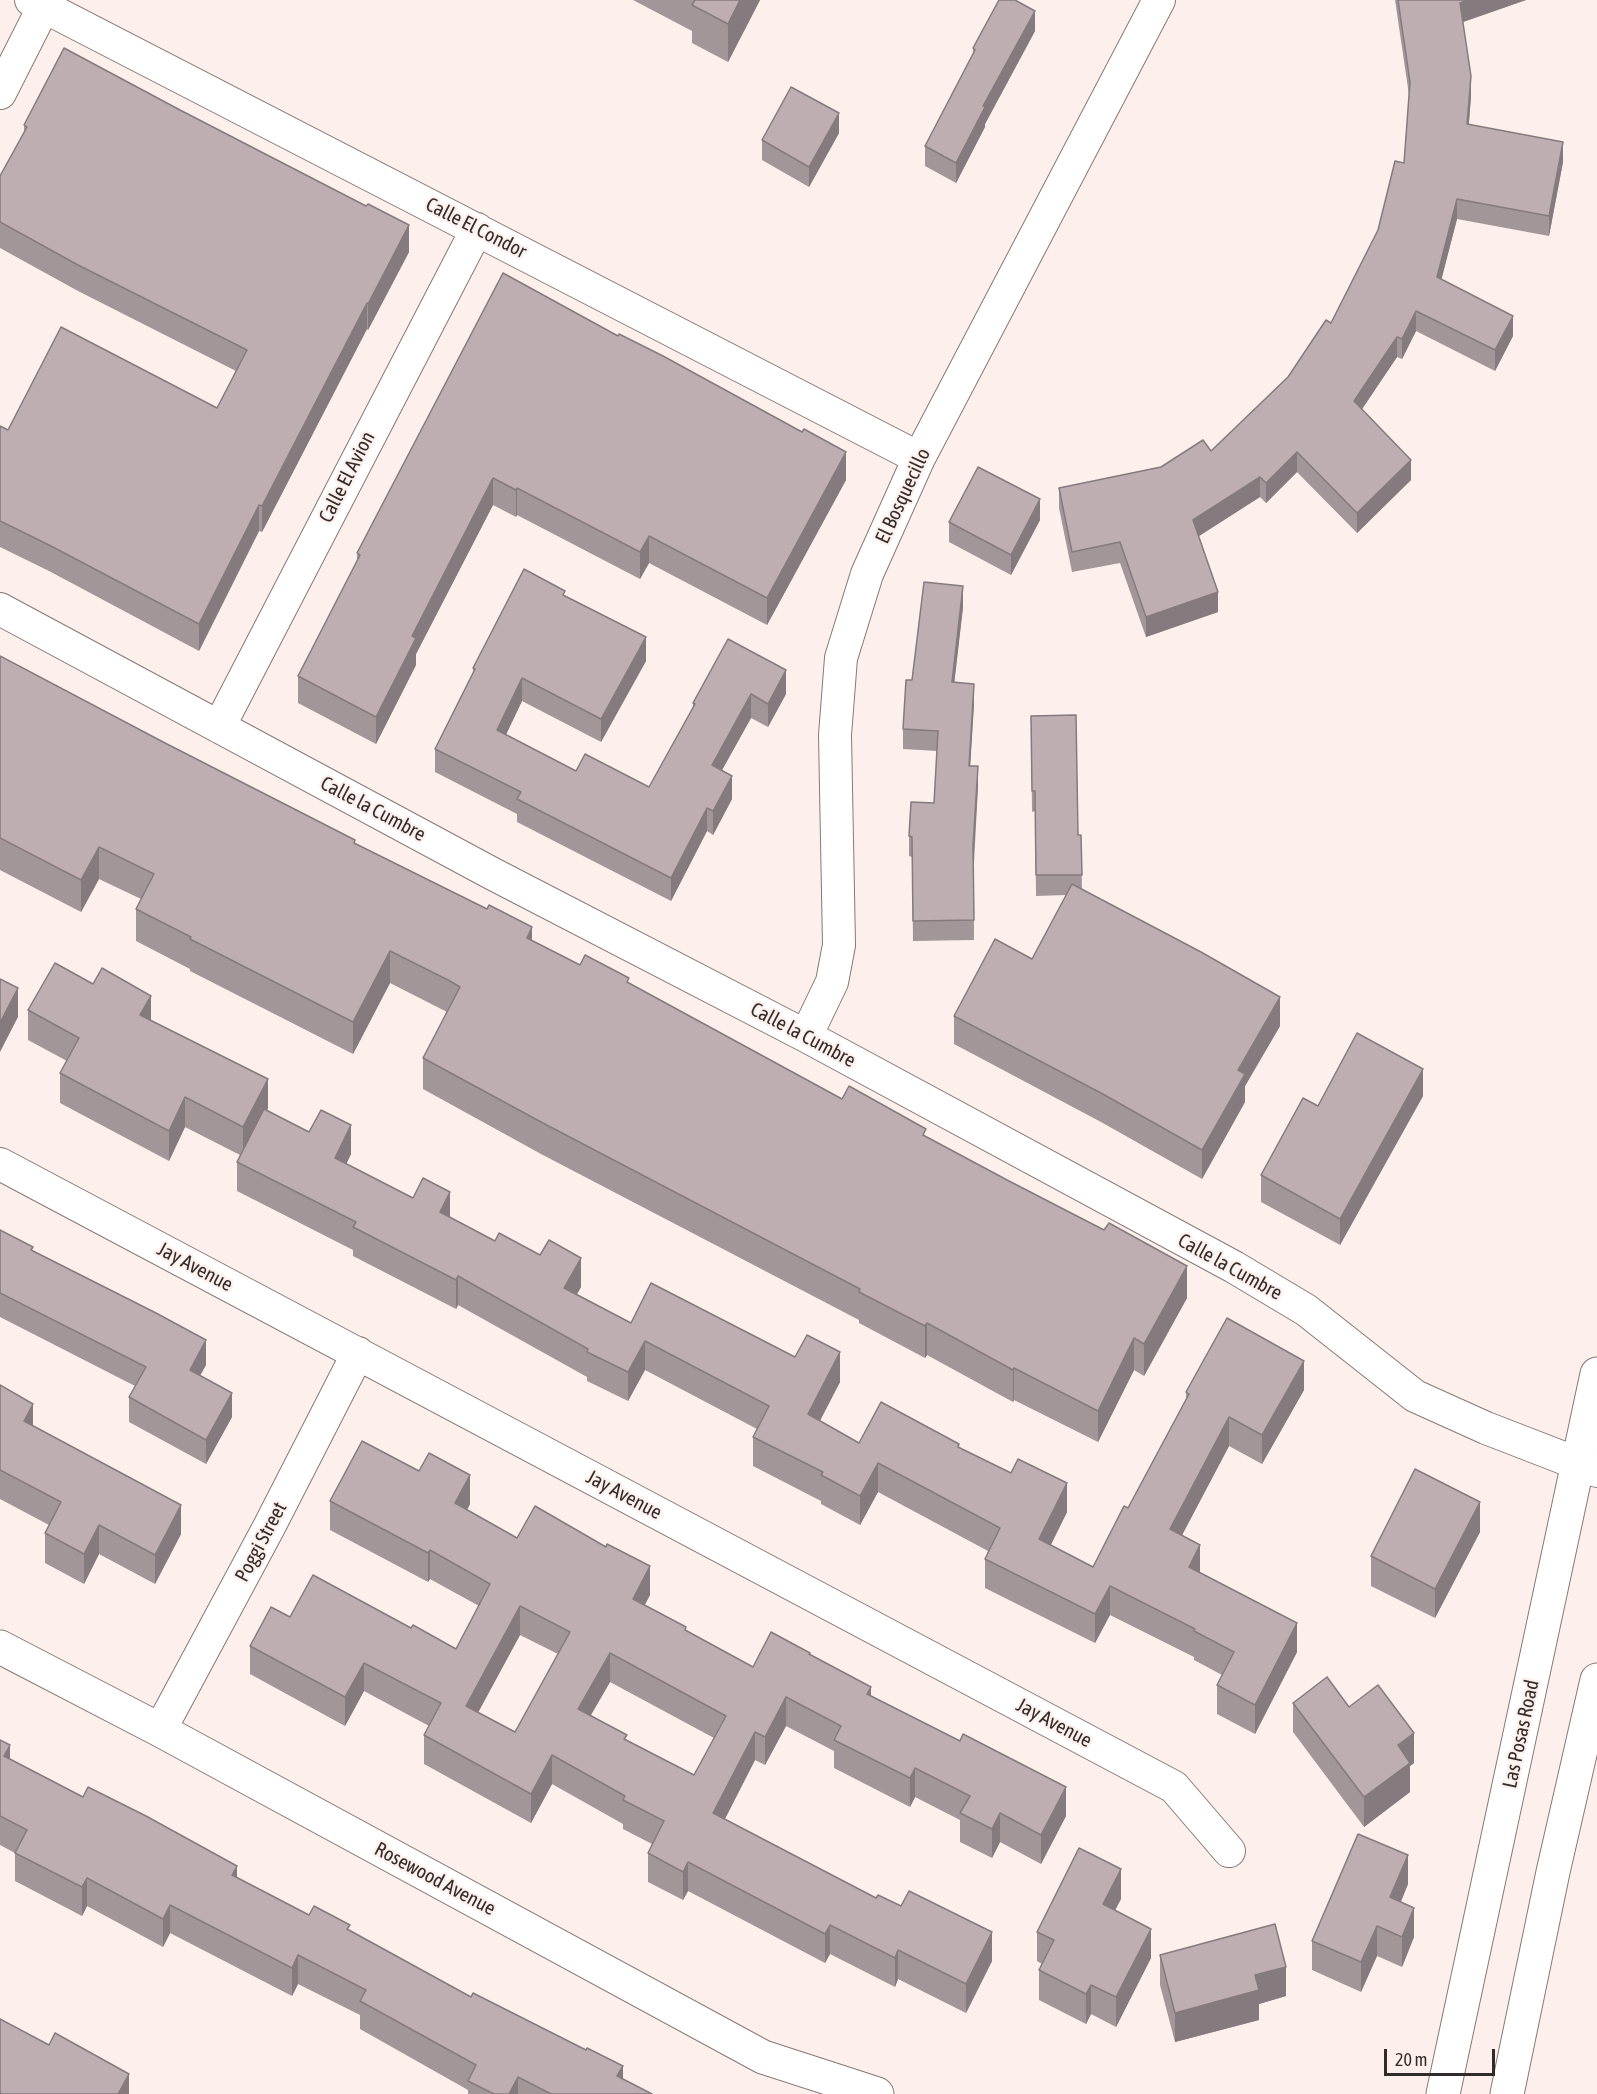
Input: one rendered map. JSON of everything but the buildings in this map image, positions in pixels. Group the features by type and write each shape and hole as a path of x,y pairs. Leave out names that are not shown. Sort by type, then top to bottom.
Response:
{"main road":[{"name":"Las Posas Road","path":"1443,2094 1588,1468 1597,1374"},
{"name":"Rosewood Avenue","path":"0,1647 159,1730 763,2057 877,2094"},
{"path":"1507,2094 1553,1872 1597,1680"}],"street":[{"name":"El Bosquecillo","path":"806,1036 832,982 839,945 836,735 841,658 867,574 919,458 1159,0"},
{"name":"Calle El Condor","path":"37,3 919,458"},
{"path":"0,93 37,3"},
{"name":"Calle El Avion","path":"219,727 477,229"},
{"name":"Calle la Cumbre","path":"0,609 493,874 806,1036 1234,1268 1306,1310 1415,1396 1486,1428 1588,1468"},
{"name":"Jay Avenue","path":"0,1164 1174,1787 1229,1851"},
{"name":"Poggi Street","path":"159,1730 269,1527 358,1353"}]}
